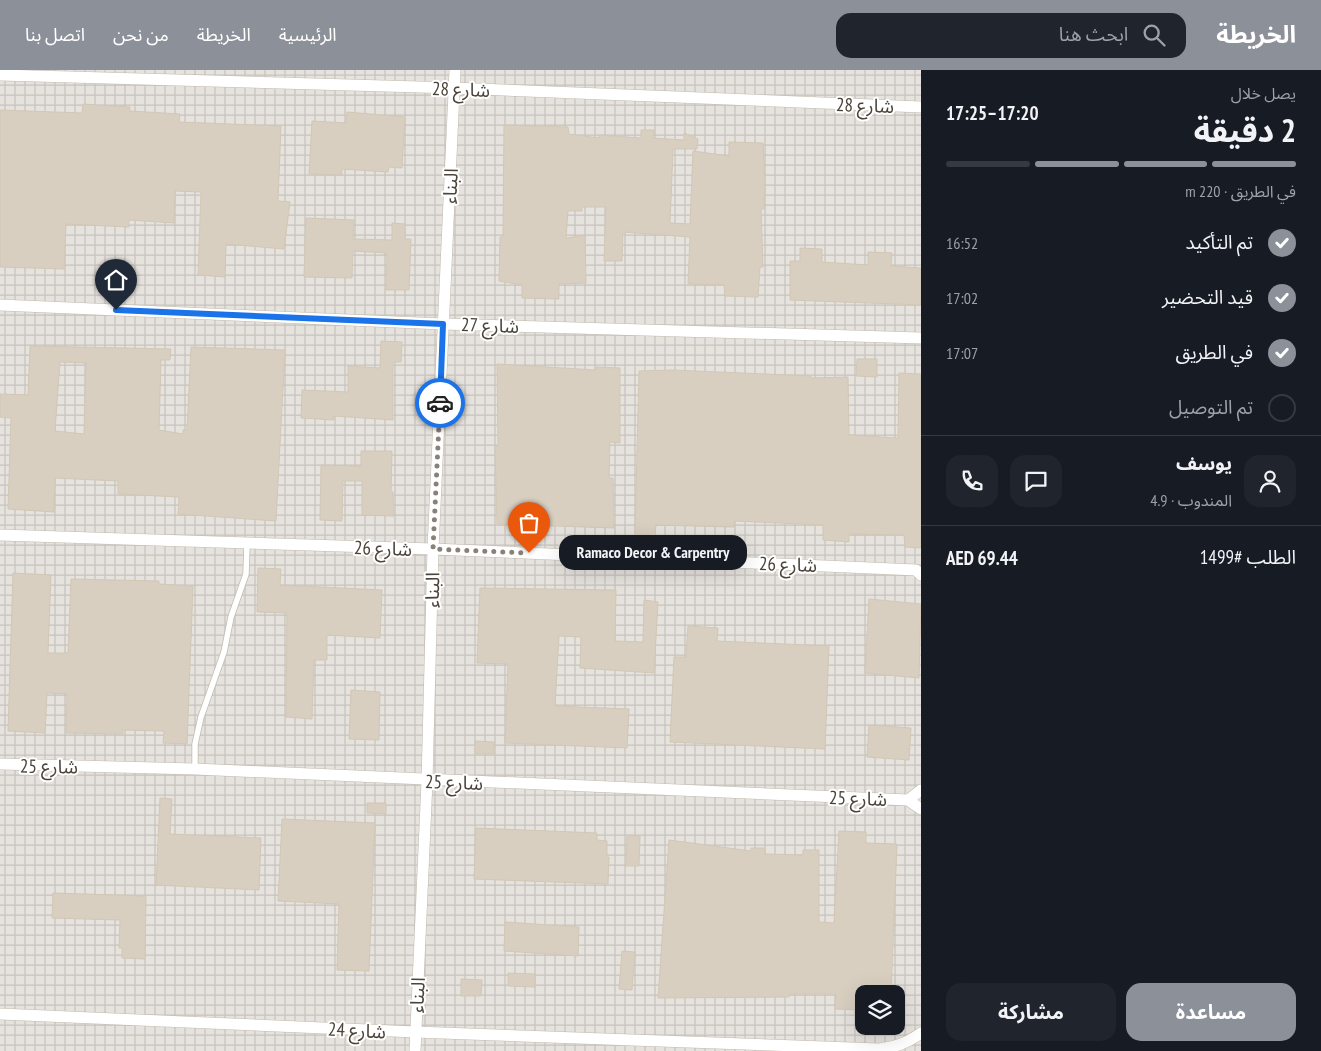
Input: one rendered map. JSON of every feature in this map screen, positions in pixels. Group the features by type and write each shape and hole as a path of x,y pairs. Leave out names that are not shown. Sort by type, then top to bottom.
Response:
{"street":[{"name":"البناء","path":"416,1051 415,1032 427,781 433,549 455,70"},
{"name":"شارع 28","path":"0,75 454,88 921,107"},
{"name":"شارع 27","path":"0,305 443,324 921,338"},
{"name":"شارع 26","path":"0,535 433,549 919,570"},
{"name":"شارع 25","path":"0,764 195,769 427,781 908,800 921,809"},
{"name":"شارع 25","path":"908,800 921,790"},
{"name":"شارع 24","path":"0,1014 878,1049 902,1045 921,1033"}],"lane":[{"path":"195,769 194,744 200,717 224,652 231,617 246,574 247,544"}],"shaded area":[{"path":"0,70 921,70 921,1051 0,1051"}],"building":[{"path":"83,104 130,107 130,111 180,114 179,122 281,126 278,201 290,202 284,249 226,244 225,277 198,275 201,192 175,191 174,223 129,220 129,227 66,224 64,269 0,267 0,110 82,113"},
{"path":"347,112 405,117 402,168 389,167 388,172 342,169 342,175 309,174 312,121 346,123"},
{"path":"504,125 568,127 569,134 599,138 599,135 641,138 641,130 654,130 653,138 684,140 684,133 698,139 697,149 673,149 670,223 690,224 693,151 729,156 729,142 763,143 765,182 764,209 761,209 763,267 760,267 758,297 725,296 724,285 688,284 690,237 623,232 622,261 604,261 606,207 582,207 582,211 568,211 566,238 585,235 586,283 559,284 559,299 522,298 522,285 499,281 500,237 503,237"},
{"path":"306,218 354,220 353,239 392,240 392,223 405,224 405,239 411,239 409,290 386,290 387,253 353,251 352,278 304,277"},
{"path":"800,248 822,249 822,262 868,265 868,252 892,253 891,266 921,268 921,305 790,300 790,261 800,261"},
{"path":"381,341 402,342 401,362 393,362 393,420 334,416 334,420 301,418 302,390 348,392 348,366 380,368"},
{"path":"30,346 171,349 170,360 161,360 159,430 183,434 183,430 187,430 191,347 285,350 276,521 178,514 179,497 118,494 118,481 55,478 54,512 8,509 11,418 0,417 0,394 28,395","holes":["60,362 86,363 84,434 55,431"]},
{"path":"857,359 877,359 877,377 856,376"},
{"path":"497,364 596,370 596,367 620,368 620,443 610,442 609,478 613,478 614,528 497,524 495,446 498,446"},
{"path":"672,370 811,376 811,378 848,377 849,435 898,438 899,373 921,374 921,548 905,547 904,535 849,534 849,542 823,540 823,525 734,521 734,527 656,525 655,535 635,534 639,371"},
{"path":"361,451 392,451 391,491 393,492 394,516 362,515 362,481 343,481 342,521 320,520 321,465 361,466"},
{"path":"258,568 281,569 280,585 382,590 380,638 327,635 327,660 314,660 312,719 286,717 287,613 257,612"},
{"path":"13,573 51,575 48,653 68,653 71,579 159,581 159,584 193,586 187,744 163,743 164,731 123,730 123,734 66,733 67,694 47,693 45,733 8,731"},
{"path":"480,588 616,590 615,641 643,642 644,600 658,602 654,673 580,668 581,637 559,636 555,706 629,709 627,748 505,743 508,664 477,663"},
{"path":"869,599 921,604 919,678 865,673"},
{"path":"688,626 718,628 717,641 829,646 825,749 670,742 674,657 686,657"},
{"path":"351,690 380,692 379,740 349,739"},
{"path":"869,725 911,728 909,760 867,757"},
{"path":"475,741 494,742 494,754 475,754"},
{"path":"160,798 172,799 170,834 261,838 259,890 156,885"},
{"path":"367,803 386,803 386,814 367,813"},
{"path":"282,819 375,823 369,971 337,970 339,904 278,901"},
{"path":"476,828 597,833 597,840 607,841 607,857 609,857 608,884 474,879"},
{"path":"839,831 866,832 866,843 897,844 891,985 855,985 855,1010 835,1009 836,994 789,994 789,997 658,998 669,840 751,851 751,848 765,848 765,854 803,855 803,850 819,850 819,922 834,923"},
{"path":"627,835 640,836 639,866 626,866"},
{"path":"53,893 146,896 145,959 122,958 122,948 119,948 120,920 52,918"},
{"path":"505,922 579,927 578,956 504,951"},
{"path":"622,951 635,952 632,990 619,989"},
{"path":"508,973 535,974 535,987 508,986"},
{"path":"461,979 482,980 481,996 461,996"}],"way so far":[{"path":"440,403 433,549 529,553"}],"place":[{"name":"Ramaco Decor & Carpentry","path":"529,553"}],"route":[{"path":"116,310 443,324 440,403"}]}
